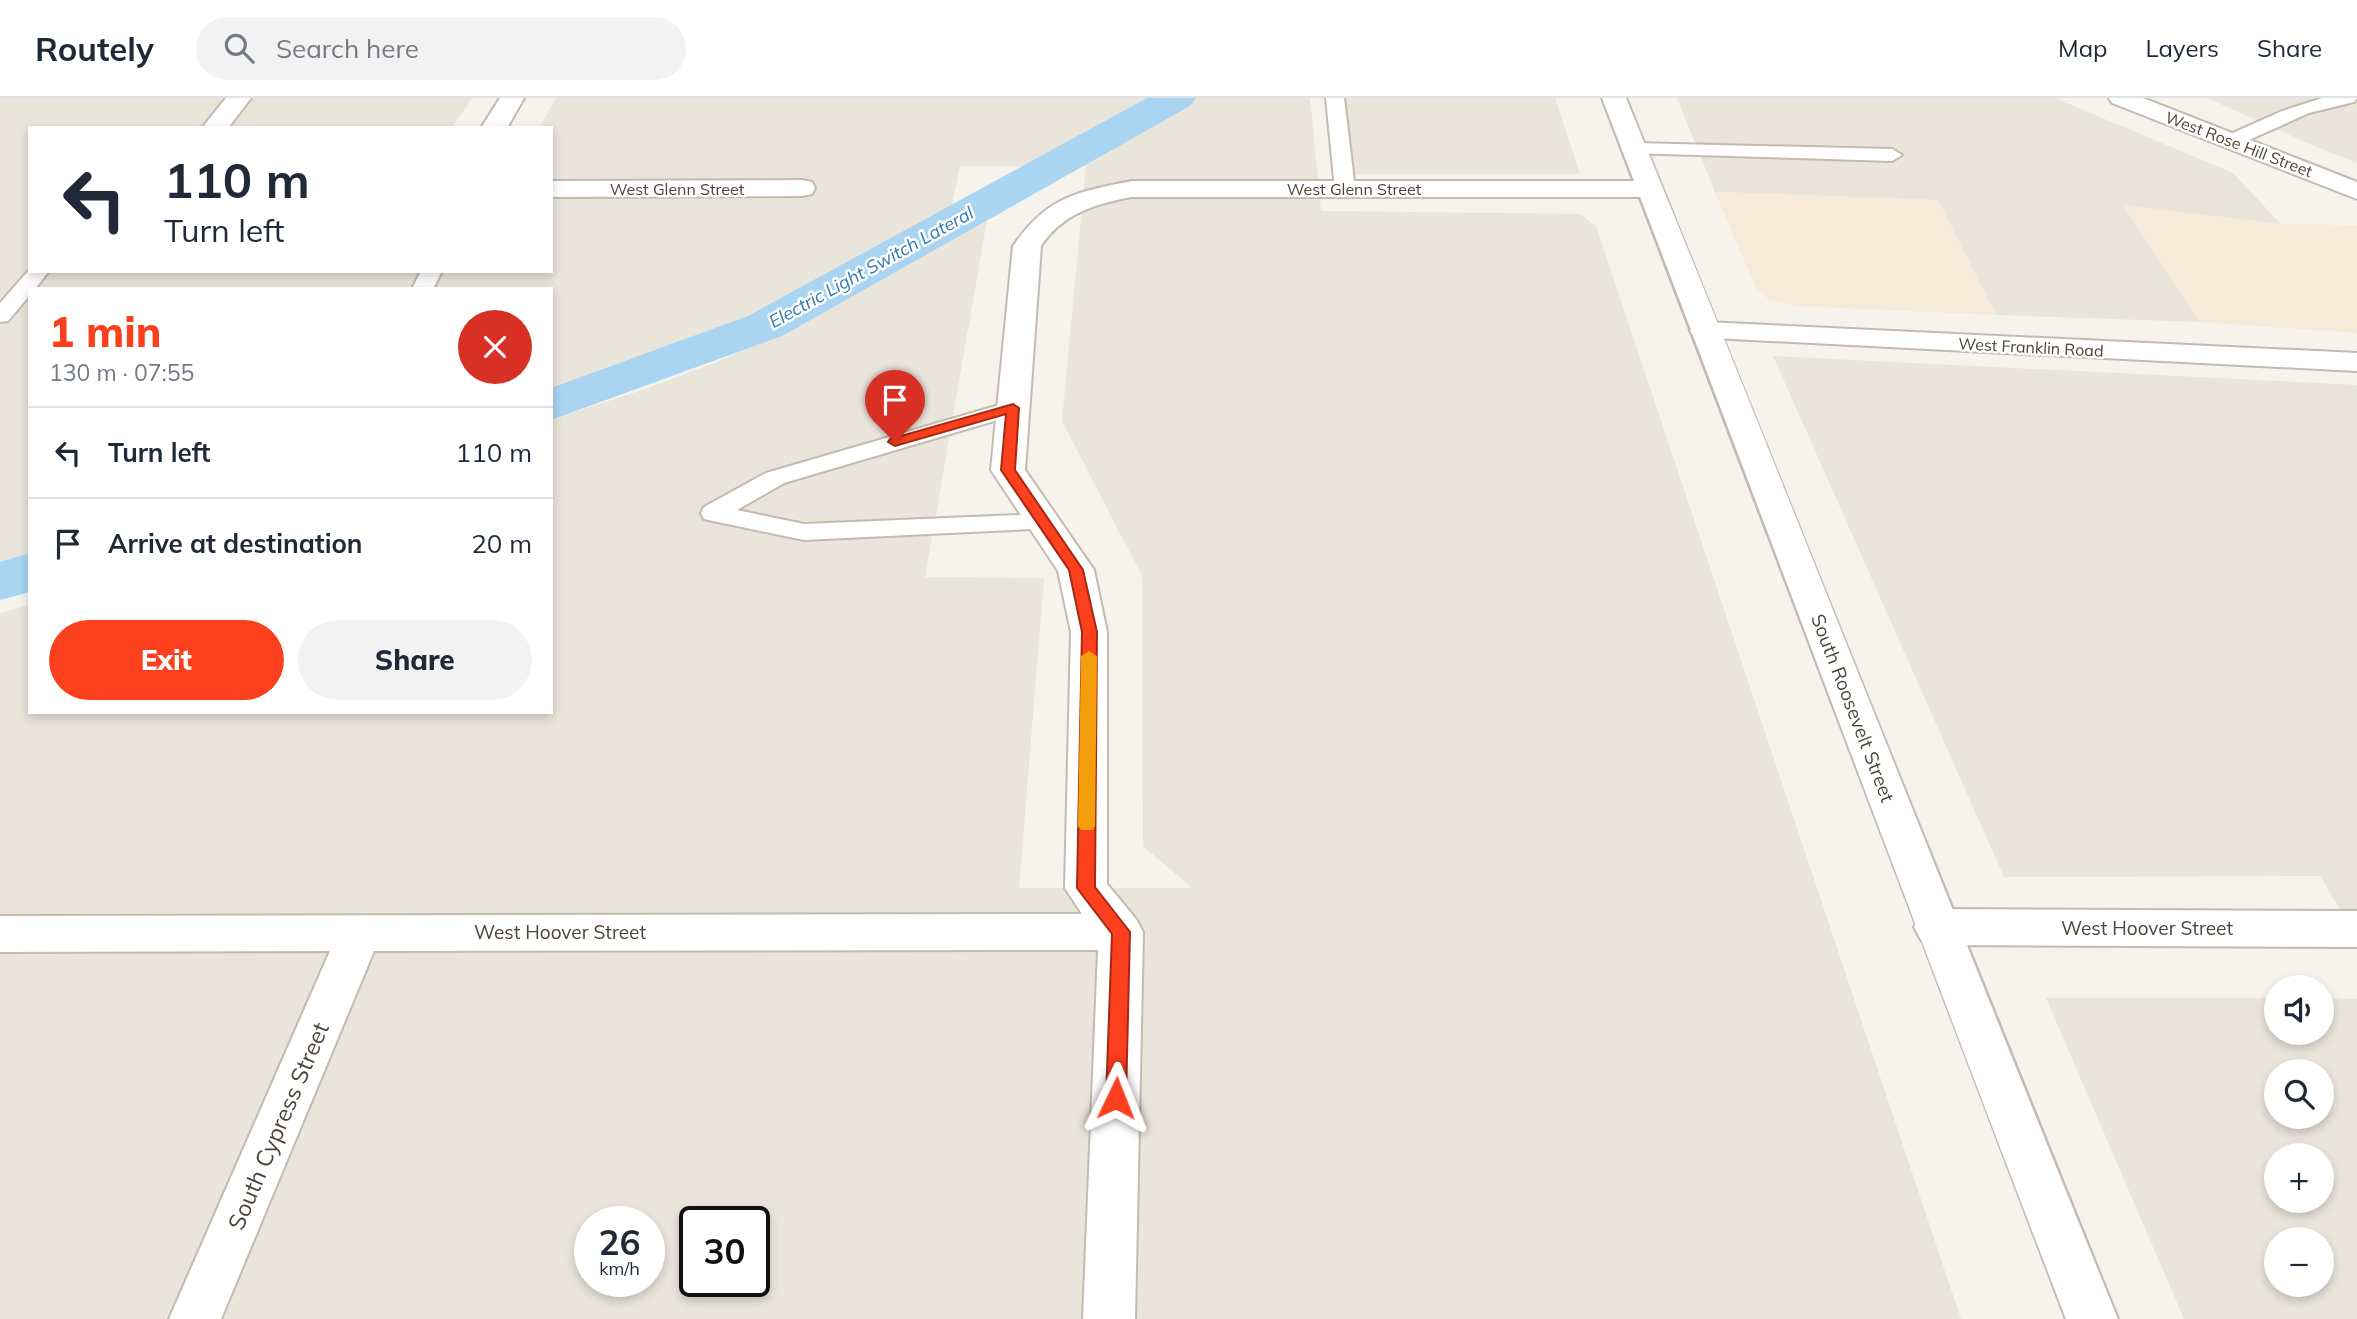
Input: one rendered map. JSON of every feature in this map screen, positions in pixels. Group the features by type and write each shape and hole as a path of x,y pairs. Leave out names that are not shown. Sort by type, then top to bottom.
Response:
{"street":[{"path":"217,126 239,98"},
{"path":"495,126 512,98"},
{"name":"South Roosevelt Street","path":"1614,98 1754,449 1936,927 2092,1319"},
{"name":"West Rose Hill Street","path":"2121,98 2357,191"},
{"name":"West Glenn Street","path":"553,189 802,188"},
{"name":"West Glenn Street","path":"1121,932 1086,888 1089,632 1076,570 1008,470 1027,246 1040,224 1062,209 1094,196 1132,190 1649,189"},
{"name":"West Franklin Road","path":"1705,331 2357,362"},
{"name":"West Hoover Street","path":"1936,927 2357,929"},
{"name":"South Cypress Street","path":"195,1319 360,932"},
{"path":"1109,1319 1121,932"},
{"name":"West Hoover Street","path":"0,934 1121,932"}],"lane":[{"path":"1335,98 1345,189"},
{"path":"2233,141 2270,122 2321,102 2348,98"},
{"path":"1635,149 1892,156"},
{"path":"0,316 37,273"},
{"path":"1013,408 775,478 713,513 804,532 1045,522"}],"shaded area":[{"path":"0,98 472,98 453,126 28,126 28,273 553,273 553,126 540,126 556,98 1310,98 1321,211 1580,214 1596,226 1961,1319 0,1319 0,613 28,606 28,714 553,714 553,419 727,358 802,320 903,261 976,213 988,214 925,577 1044,578 1019,888 1192,888 1143,846 1142,576 1062,421 1086,166 960,166 950,215 707,343 553,393 553,287 28,287 28,560 0,568"},
{"path":"1338,98 1555,98 1580,174 1349,174"},
{"path":"1677,98 2055,98 2233,173 2281,224 2124,206 2200,322 1996,315 1938,200 1715,192"},
{"path":"2207,98 2357,98 2357,163 2314,146"},
{"path":"1715,192 1938,200 1996,315 1795,306 1768,299 1756,288"},
{"path":"2124,205 2281,224 2357,225 2357,333 2200,322"},
{"path":"1773,356 2357,385 2357,938 2320,876 2004,877"},
{"path":"2046,998 2264,998 2264,1045 2334,1045 2334,998 2357,999 2357,1319 2184,1319"}],"waterway":[{"name":"Electric Light Switch Lateral","path":"553,404 765,326 1176,98"},
{"name":"Electric Light Switch Lateral","path":"0,581 28,573"}],"slow traffic":[{"path":"1087,826 1089,656"}],"route":[{"path":"895,442 1013,408 1008,470 1076,570 1089,632 1086,888 1121,932 1116,1098"}]}
